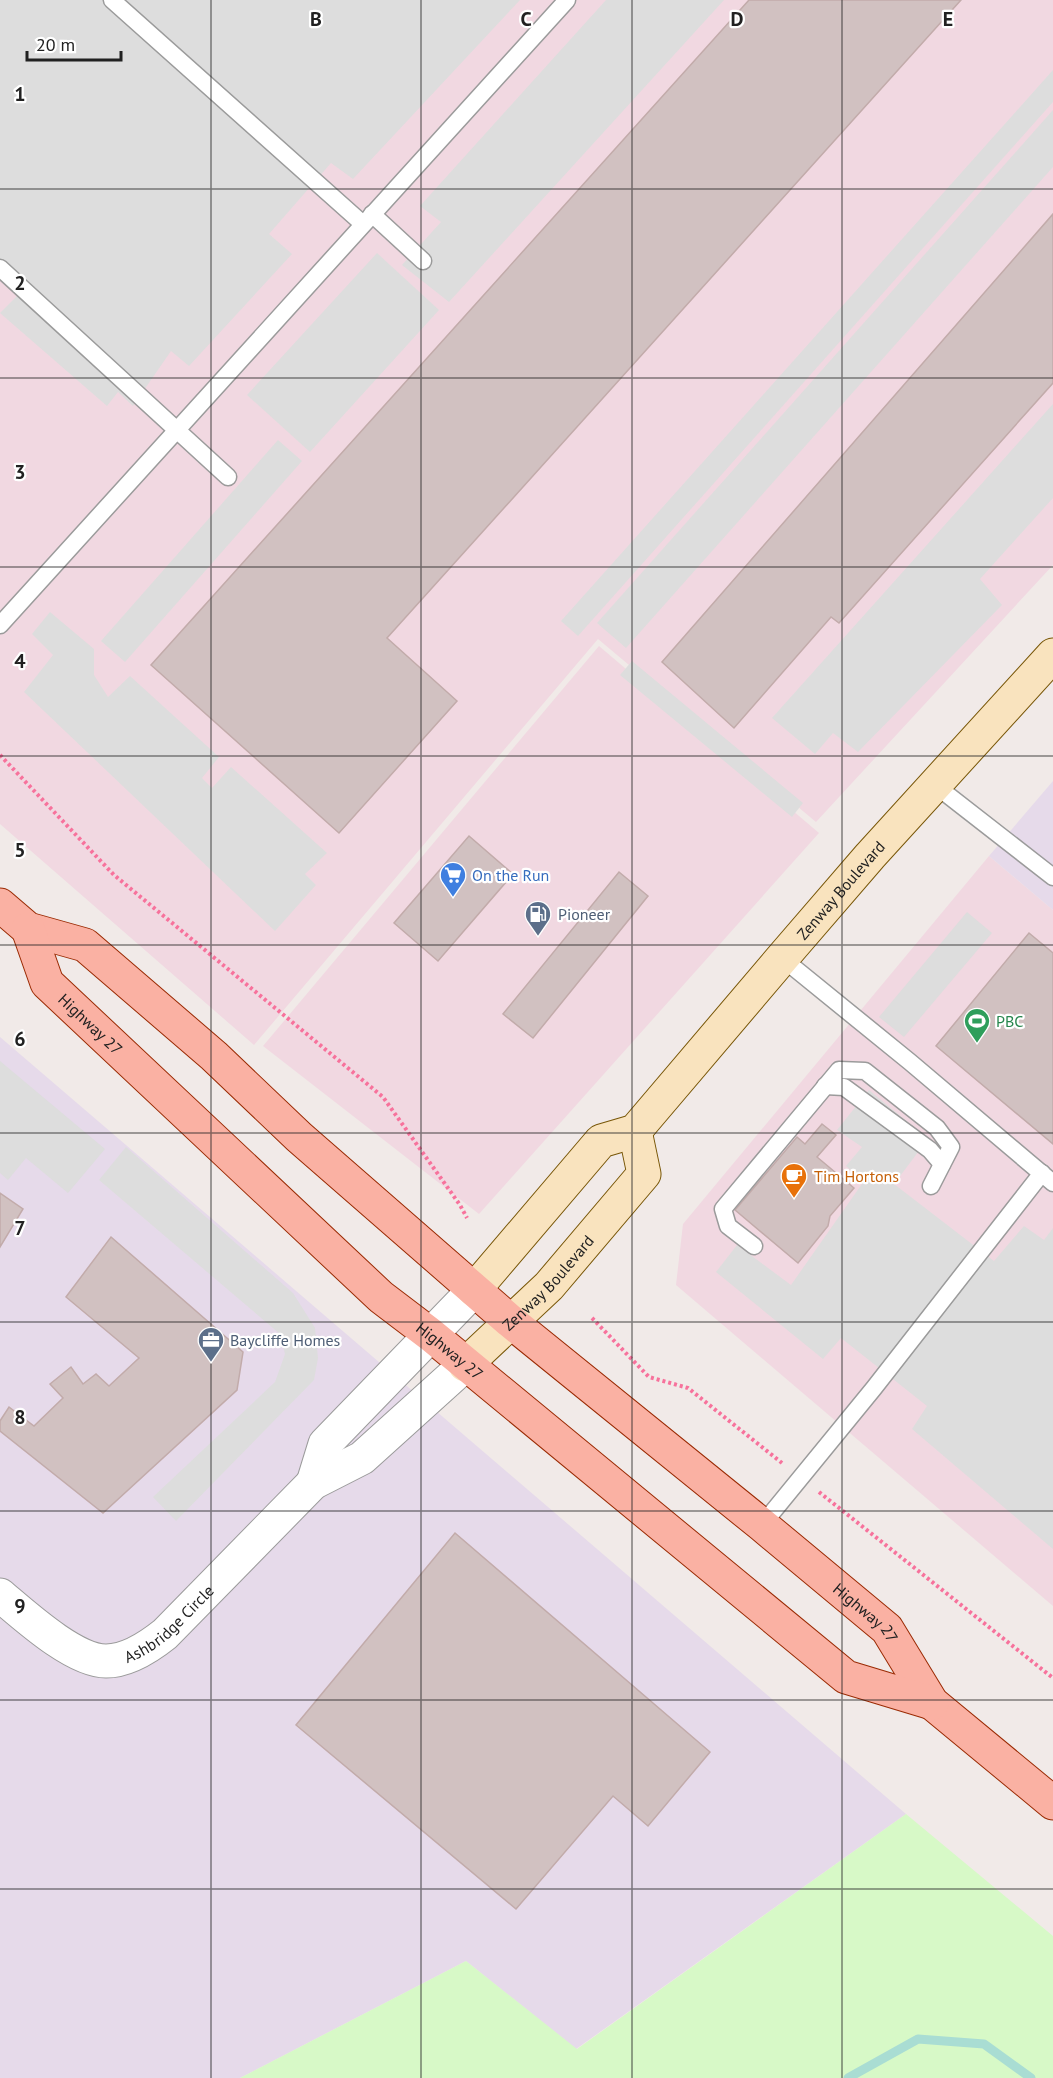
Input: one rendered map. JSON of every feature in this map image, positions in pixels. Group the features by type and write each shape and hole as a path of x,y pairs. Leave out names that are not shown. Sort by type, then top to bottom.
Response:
{"main road":[{"name":"Highway 27","path":"0,905 28,929 85,945 214,1056 299,1137 510,1321 887,1629 932,1703 1053,1803"},
{"name":"Highway 27","path":"28,929 47,983 381,1297 431,1335 846,1677 932,1703"}],"street":[{"name":"Zenway Boulevard","path":"465,1365 549,1286 644,1174 635,1131 782,958 1053,655"},
{"path":"474,1290 601,1141 635,1131"},
{"name":"Ashbridge Circle","path":"313,1483 325,1444 474,1290"},
{"name":"Ashbridge Circle","path":"0,1595 38,1627 88,1659 108,1661 133,1654 151,1645 165,1634 313,1483 362,1458 465,1365"}],"lane":[{"path":"112,0 367,219 423,261"},
{"path":"0,625 567,0"},
{"path":"0,268 228,477"},
{"path":"935,785 1053,877"},
{"path":"762,1525 1047,1178 782,958"},
{"path":"754,1246 728,1226 723,1209 839,1070 865,1071 938,1128 951,1147 931,1186"},
{"path":"825,1086 844,1087 930,1150 942,1164"}],"path":[{"path":"0,755 114,875 383,1097 467,1218"},
{"path":"592,1318 649,1377 688,1388 1053,1678"}],"shaded area":[{"path":"0,0 1053,0 1053,565 816,822 598,639 254,1045 0,824"},
{"path":"0,0 520,0 353,179 331,163 269,234 292,254 189,366 171,351 133,406 118,392 107,406 0,313 17,296 0,279"},
{"path":"606,0 724,0 449,302 402,265 441,222 420,206"},
{"path":"1053,70 1053,102 578,636 561,621"},
{"path":"1053,110 1053,167 626,648 597,623"},
{"path":"377,253 439,310 310,452 247,395"},
{"path":"1053,404 1053,498 980,579 1002,605 858,752 833,733 815,754 772,718"},
{"path":"278,440 302,461 125,662 101,641"},
{"path":"50,612 94,649 94,675 108,697 130,676 219,757 202,778 212,788 231,767 327,853 305,874 316,885 275,931 24,692 53,655 32,634"},
{"path":"599,646 819,833 479,1214 263,1046"},
{"path":"632,661 803,803 792,817 620,675"},
{"path":"1053,781 1053,910 989,856"},
{"path":"989,856 1053,910 1053,1606 676,1285 683,1224"},
{"path":"967,912 992,933 904,1037 879,1017"},
{"path":"0,1037 906,1814 576,2049 466,1961 240,2078 0,2078"},
{"path":"0,1061 105,1149 68,1193 26,1158 8,1180 0,1173"},
{"path":"869,1090 928,1139 894,1184 994,1261 1024,1226 1044,1240 1053,1228 1053,1549 912,1429 927,1406 841,1338 823,1359 716,1272 737,1245 791,1285 864,1181 846,1166 862,1147 837,1130"},
{"path":"126,1147 293,1293 315,1328 318,1358 314,1380 176,1521 153,1497 275,1382 285,1354 280,1334 99,1180"}],"green space":[{"path":"906,1814 1053,1936 1053,2078 240,2078 466,1961 577,2049"}],"building":[{"path":"749,0 961,0 387,638 457,701 339,833 151,665"},
{"path":"1053,214 1053,383 839,623 831,617 734,728 662,662"},
{"name":"On the Run","path":"469,836 513,874 438,961 394,923"},
{"path":"619,872 648,896 533,1038 503,1014"},
{"path":"1029,933 1053,953 1053,1144 936,1046"},
{"name":"Tim Hortons","path":"822,1124 836,1135 817,1157 854,1188 830,1216 828,1226 798,1263 735,1210 797,1137 805,1144"},
{"path":"0,1193 23,1209 0,1247"},
{"path":"111,1237 243,1352 237,1390 103,1513 0,1431 0,1421 9,1407 34,1426 63,1398 50,1384 71,1367 83,1384 96,1374 109,1386 139,1358 66,1297"},
{"path":"455,1533 710,1752 648,1826 613,1796 516,1909 296,1725"}],"waterway":[{"path":"848,2078 918,2039 984,2044 1031,2078"}],"place":[{"name":"On the Run","path":"453,898"},
{"name":"Pioneer","path":"538,937"},
{"name":"PBC","path":"977,1044"},
{"name":"Tim Hortons","path":"794,1199"},
{"name":"Baycliffe Homes","path":"211,1363"}]}
